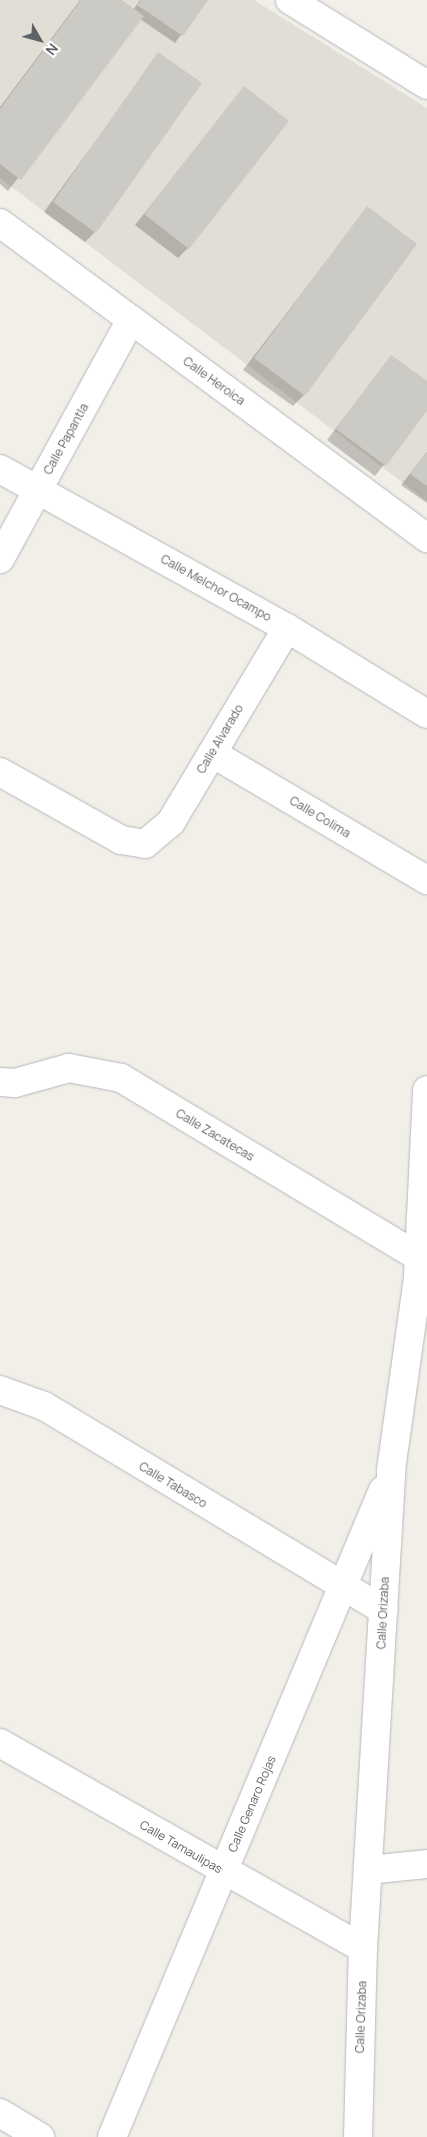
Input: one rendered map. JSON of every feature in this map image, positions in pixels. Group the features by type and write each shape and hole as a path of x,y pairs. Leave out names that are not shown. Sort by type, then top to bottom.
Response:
{"street":[{"path":"290,0 320,8 427,85"},
{"name":"Calle Heroica","path":"0,223 427,538"},
{"name":"Calle Papantla","path":"0,559 132,320"},
{"name":"Calle Melchor Ocampo","path":"0,468 39,488 287,628 427,714"},
{"name":"Calle Alvarado","path":"0,772 121,840 145,844 171,822 287,628"},
{"name":"Calle Colima","path":"212,753 427,880"},
{"name":"Calle Zacatecas","path":"0,1082 15,1083 69,1068 121,1078 420,1270"},
{"name":"Calle Orizaba","path":"358,2137 363,1948 391,1470 420,1270 427,1090"},
{"name":"Calle Tabasco","path":"0,1390 44,1406 342,1588 383,1610"},
{"name":"Calle Genaro Rojas","path":"112,2137 391,1470"},
{"name":"Calle Tamaulipas","path":"0,1744 363,1948"},
{"path":"368,1870 427,1864"},
{"path":"0,2113 40,2137"}],"shaded area":[{"path":"0,0 254,0 427,108 427,501 0,178"}],"building":[{"path":"81,0 122,0 144,16 21,180 0,164 0,109"},
{"path":"141,0 208,0 183,36 137,5"},
{"path":"158,52 202,83 96,233 53,202"},
{"path":"244,86 289,121 189,249 144,214"},
{"path":"367,206 417,244 305,396 254,358"},
{"path":"391,355 427,381 427,411 386,466 336,429"},
{"path":"427,453 427,486 410,474"}]}
